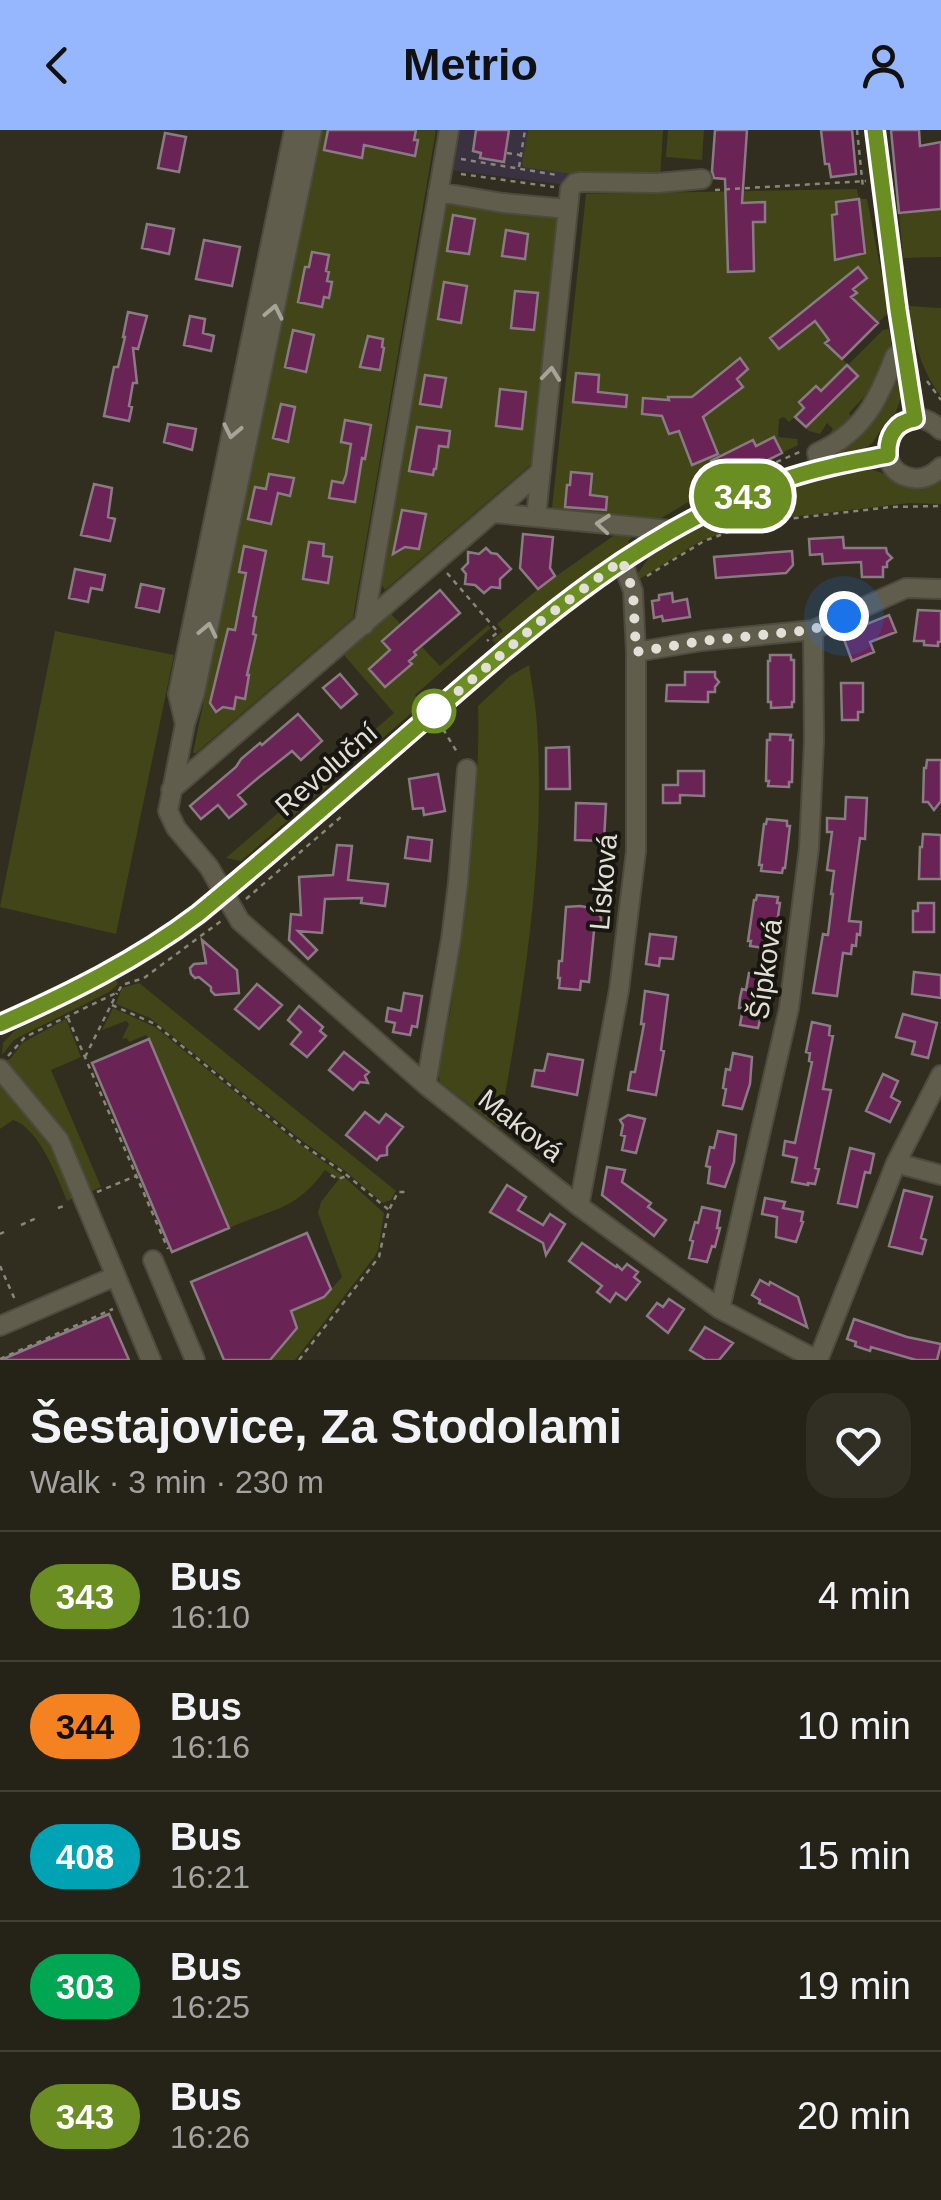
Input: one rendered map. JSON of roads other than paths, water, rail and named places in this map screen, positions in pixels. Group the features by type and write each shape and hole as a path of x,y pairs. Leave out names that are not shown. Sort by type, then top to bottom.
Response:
{"street":[{"path":"186,724 178,694 294,130"},
{"path":"171,790 312,130"},
{"path":"364,626 449,130"},
{"path":"875,130 915,419"},
{"path":"536,517 570,190 578,182 706,184"},
{"path":"438,192 568,208"},
{"path":"821,468 817,453 850,432 871,410 898,355"},
{"path":"941,430 933,423 915,419 902,422 888,442 888,455 895,469 909,478 930,476 941,466"},
{"name":"Revoluční","path":"0,1024 158,944 223,894 508,648 622,560 671,530 755,490 821,468 888,455"},
{"path":"171,790 541,471"},
{"path":"494,513 671,530"},
{"name":"Lísková","path":"579,1206 619,990 636,851 636,652 633,591 622,560"},
{"path":"636,652 812,630 906,588 941,590"},
{"name":"Šípková","path":"720,1309 790,1008 810,848 814,741 812,630"},
{"path":"426,1086 456,901 467,769"},
{"name":"Maková","path":"171,790 170,819 209,867 240,922 426,1086 579,1206 720,1309 818,1360"},
{"path":"1,1064 59,1140 151,1360"},
{"path":"818,1360 896,1163 941,1075"},
{"path":"896,1163 941,1175"},
{"path":"162,1258 195,1360"},
{"path":"0,1326 116,1276"}]}
